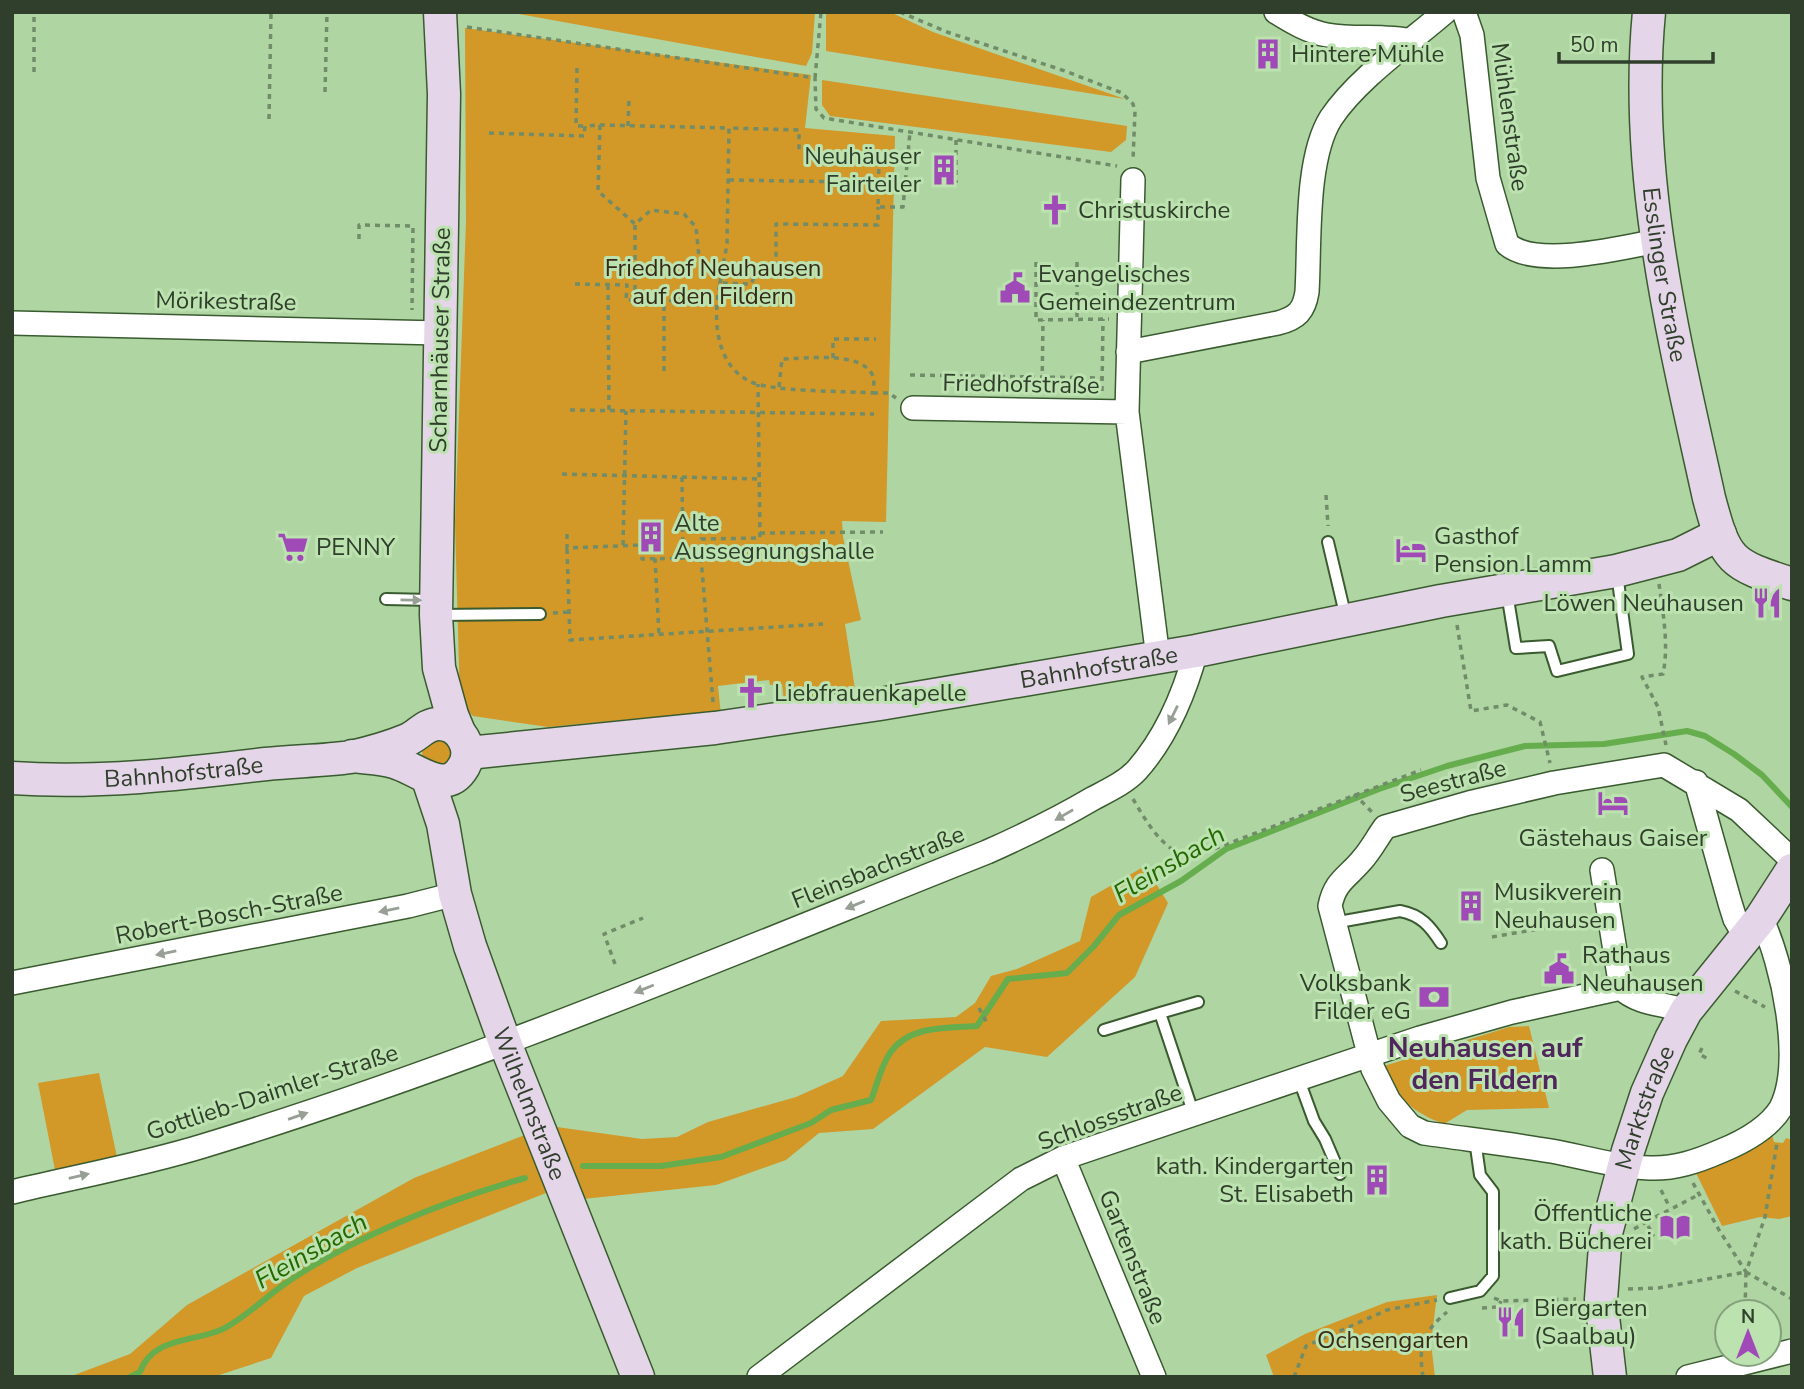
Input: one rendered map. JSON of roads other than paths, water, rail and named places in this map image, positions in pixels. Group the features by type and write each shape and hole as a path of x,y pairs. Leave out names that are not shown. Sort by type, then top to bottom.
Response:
{"street":[{"path":"1276,12 1326,35 1392,37 1412,41"},
{"path":"1128,352 1292,320 1299,314 1305,304 1307,292 1314,170 1323,136 1331,119 1352,91 1445,12"},
{"name":"Mühlenstraße","path":"1464,12 1472,35 1488,178 1507,244 1514,250 1528,254 1573,255 1604,252 1657,241"},
{"name":"Esslinger Straße","path":"1649,12 1646,60 1647,126 1657,241 1705,478 1720,534"},
{"name":"Scharnhäuser Straße","path":"440,19 444,94 426,332 439,668 452,715 446,763"},
{"path":"1133,174 1127,412 1157,658"},
{"name":"Mörikestraße","path":"12,323 426,332"},
{"name":"Friedhofstraße","path":"913,408 1127,412"},
{"path":"1720,534 1728,553 1738,563 1749,570 1792,584"},
{"name":"Bahnhofstraße","path":"352,756 393,762 446,763 715,729 906,700 1196,651 1454,599 1616,571 1690,550 1720,534"},
{"name":"Fleinsbachstraße","path":"505,1044 987,852 1046,825 1123,782 1136,771 1173,718 1196,651"},
{"name":"Scharnhäuser Straße","path":"418,734 425,719 439,668"},
{"name":"Bahnhofstraße","path":"12,778 52,781 154,775 352,756 401,743 429,725 439,724 450,726 446,763"},
{"path":"418,734 411,747 410,756 414,766 446,763"},
{"name":"Wilhelmstraße","path":"446,763 443,824 456,894 470,946 505,1044 638,1377"},
{"name":"Seestraße","path":"1623,1166 1551,1151 1424,1133 1410,1126 1389,1101 1369,1055 1333,923 1330,906 1333,892 1339,882 1362,860 1385,827 1554,783 1664,765 1739,810 1792,860"},
{"path":"1696,782 1735,919 1754,928 1779,963 1790,1020"},
{"path":"1602,870 1621,988 1640,1001 1686,1012"},
{"name":"Marktstraße","path":"1790,1020 1789,1085 1780,1110 1773,1119 1747,1139 1708,1156 1671,1167 1623,1166 1647,1093 1686,1012 1754,928 1792,870"},
{"name":"Robert-Bosch-Straße","path":"12,983 408,906 456,894"},
{"name":"Schlossstraße","path":"767,1374 1021,1179 1063,1158 1369,1055 1492,1018 1621,988"},
{"name":"Gottlieb-Daimler-Straße","path":"12,1192 200,1147 505,1044"},
{"name":"Gartenstraße","path":"1063,1158 1154,1377"},
{"path":"1610,1377 1611,1294 1606,1234 1623,1166"},
{"path":"1688,1377 1792,1351"}],"lane":[{"path":"1328,542 1347,621"},
{"path":"1507,590 1516,648 1549,646 1557,671 1628,654 1616,571"},
{"path":"386,599 436,608 540,614"},
{"path":"1333,923 1400,911 1410,913 1429,924 1441,943"},
{"path":"1104,1030 1198,1002"},
{"path":"1160,1013 1194,1115"},
{"path":"1299,1080 1314,1121 1340,1174"},
{"path":"1450,1298 1480,1291 1493,1276 1493,1192 1480,1175 1475,1140"}],"waterway":[{"name":"Fleinsbach","path":"583,1166 661,1166 721,1157 811,1123 831,1110 871,1100 890,1053 907,1037 941,1028 977,1026 1008,979 1067,973 1119,915 1181,881 1226,849 1379,789 1447,766 1525,746 1604,744 1687,731 1705,736 1734,754 1762,775 1792,807"},
{"name":"Fleinsbach","path":"130,1377 140,1372 156,1351 230,1325 312,1266 370,1235 464,1197 525,1178"}],"place":[{"name":"Hintere Mühle","path":"1268,54"},
{"name":"Neuhäuser Fairteiler","path":"944,170"},
{"name":"Christuskirche","path":"1055,210"},
{"name":"Evangelisches Gemeindezentrum","path":"1015,288"},
{"name":"Alte Aussegnungshalle","path":"651,537"},
{"name":"PENNY","path":"293,547"},
{"name":"Gasthof Pension Lamm","path":"1411,550"},
{"name":"Löwen Neuhausen","path":"1767,603"},
{"name":"Liebfrauenkapelle","path":"751,693"},
{"name":"Gästehaus Gaiser","path":"1613,803"},
{"name":"Musikverein Neuhausen","path":"1471,906"},
{"name":"Rathaus Neuhausen","path":"1559,969"},
{"name":"Volksbank Filder eG","path":"1434,997"},
{"name":"kath. Kindergarten St. Elisabeth","path":"1377,1180"},
{"name":"Öffentliche kath. Bücherei","path":"1675,1227"},
{"name":"Biergarten (Saalbau)","path":"1511,1322"}],"district":[{"name":"Neuhausen auf den Fildern","path":"1485,1064"}],"park label":[{"name":"Friedhof Neuhausen auf den Fildern","path":"713,282"},
{"name":"Ochsengarten","path":"1393,1340"}]}
